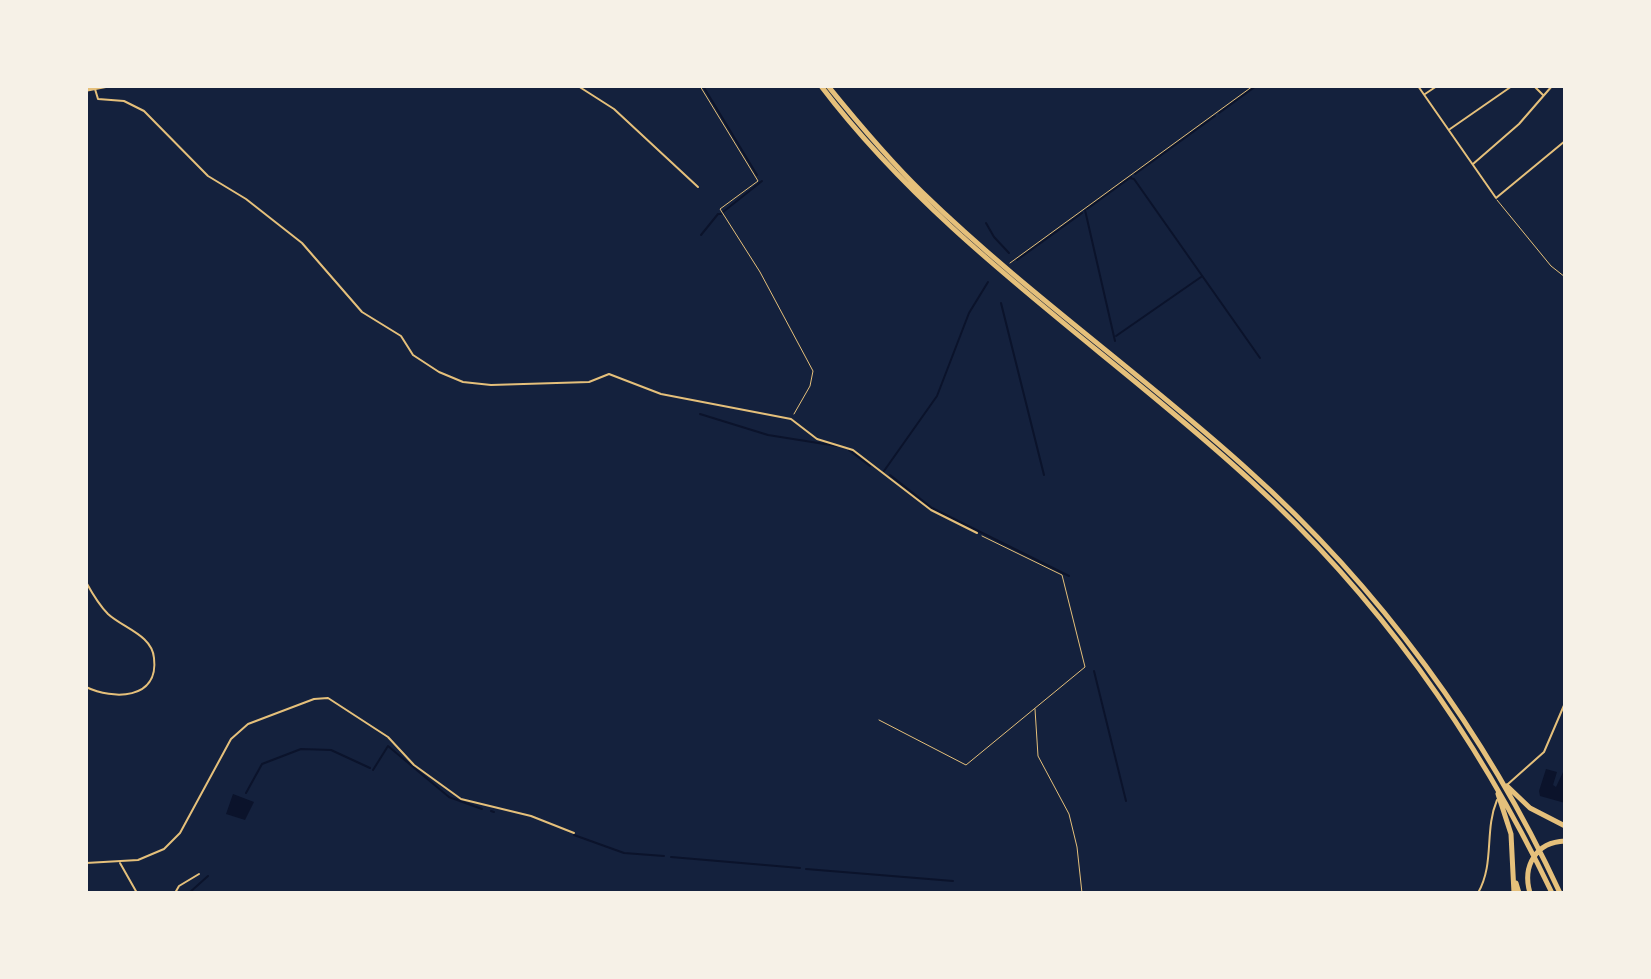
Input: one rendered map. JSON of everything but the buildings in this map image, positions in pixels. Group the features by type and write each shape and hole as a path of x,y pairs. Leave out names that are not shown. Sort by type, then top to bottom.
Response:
{"highway":[{"path":"821,86 880,156 946,223 1185,422 1251,480 1320,548 1413,661 1490,775 1552,893"},
{"path":"828,86 884,152 950,219 1247,468 1324,543 1429,669 1502,781 1560,893"},
{"path":"1490,775 1508,820 1516,893"},
{"path":"1502,781 1530,808 1565,826"},
{"path":"1530,893 1528,870 1538,851 1562,841"}],"main road":[{"path":"86,90 107,86"}],"street":[{"path":"578,86 614,108 698,187"},
{"path":"1418,86 1496,198 1565,141"},
{"path":"1424,95 1437,86"},
{"path":"1449,130 1512,86"},
{"path":"1534,86 1544,96"},
{"path":"1472,164 1513,130 1552,86"},
{"path":"95,88 98,99 124,102 144,111 208,176 246,199 302,243 362,312 401,336 413,355 450,377 463,383 491,384 589,382 609,374 660,394 791,419 817,439 845,446 931,510 977,533"},
{"path":"86,582 108,614 145,640 152,649 154,662 151,679 133,694 118,696 86,687"},
{"path":"86,863 120,862 152,855 180,833 231,739 242,727 322,698 339,704 388,737 414,765 461,799 531,816 574,833"},
{"path":"1478,893 1488,870 1490,827 1495,805 1506,786 1544,752 1565,703"},
{"path":"120,862 137,893"},
{"path":"175,893 179,886 199,874"}],"lane":[{"path":"1010,263 1253,86"},
{"path":"1496,198 1551,265 1565,277"}],"path":[{"path":"700,86 758,181 720,209 760,272 813,371 810,386 791,419"},
{"path":"879,720 966,765 1085,667 1063,578 977,533"},
{"path":"1035,709 1038,756 1069,814 1077,847 1082,893"}],"water":[{"path":"1546,769 1557,772 1553,785 1556,787 1563,772 1565,775 1565,803 1540,796"},
{"path":"233,794 254,802 245,820 226,814"}],"waterway":[{"path":"703,86 757,175"},
{"path":"1219,113 1256,86"},
{"path":"1135,174 1215,116"},
{"path":"1087,209 1131,177"},
{"path":"1130,178 1134,179 1260,358"},
{"path":"723,212 762,181"},
{"path":"1085,210 1115,341"},
{"path":"1017,260 1082,213"},
{"path":"701,235 718,214 721,214"},
{"path":"986,223 994,237 1009,253"},
{"path":"1116,336 1201,277"},
{"path":"884,471 937,396 969,313 988,282"},
{"path":"1001,303 1044,475"},
{"path":"700,414 768,435 837,446"},
{"path":"849,450 870,466"},
{"path":"890,475 932,508 1069,576"},
{"path":"1094,671 1126,801"},
{"path":"373,770 388,746 449,797 482,809"},
{"path":"246,793 262,764 301,749 331,750 370,768"},
{"path":"574,835 624,853 664,856"},
{"path":"671,857 800,868"},
{"path":"806,869 953,881"},
{"path":"189,893 208,876"}]}
